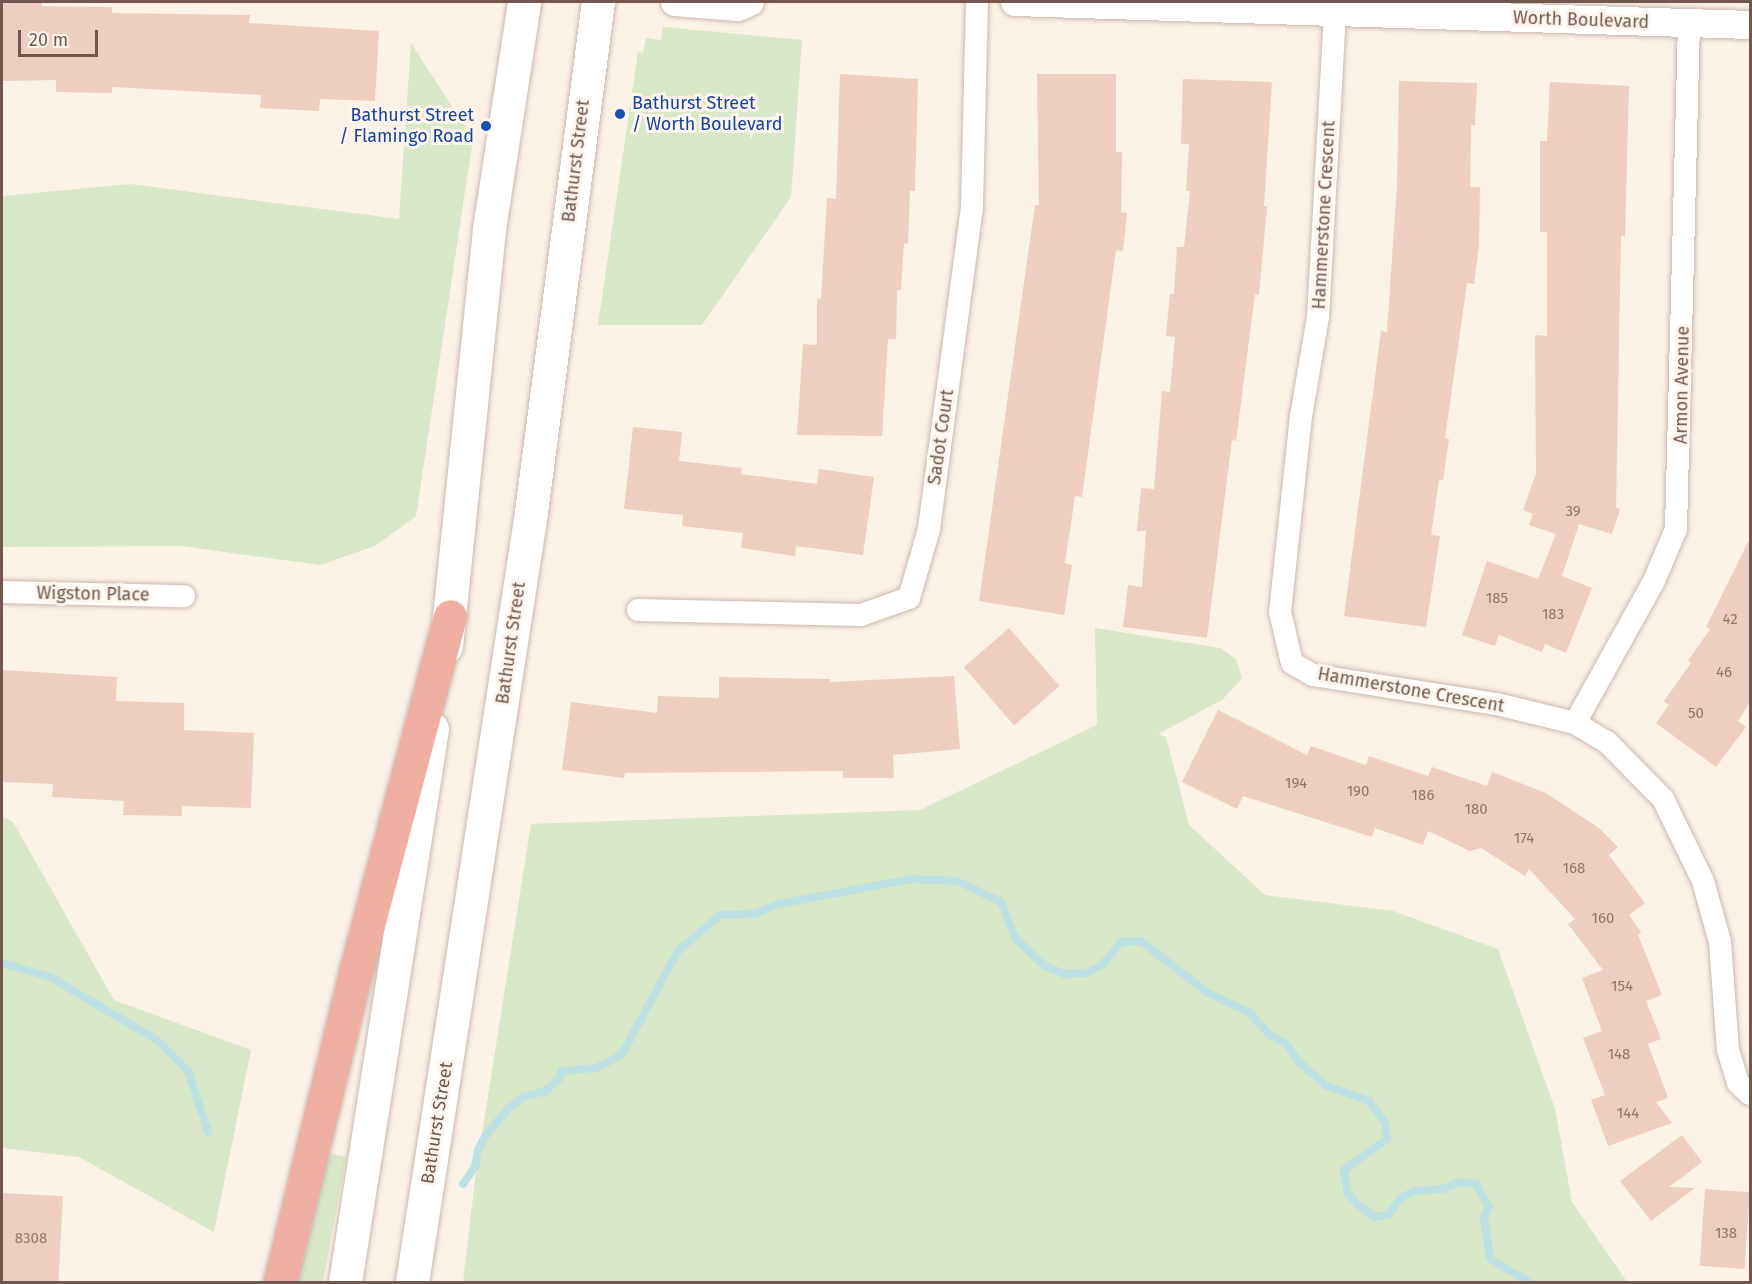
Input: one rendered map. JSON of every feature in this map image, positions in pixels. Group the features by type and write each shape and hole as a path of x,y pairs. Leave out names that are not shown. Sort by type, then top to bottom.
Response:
{"highway":[{"path":"280,1282 356,970 450,616"}],"main road":[{"path":"345,1282 450,616 489,229 524,2"},
{"name":"Bathurst Street","path":"412,1282 531,512 598,2"}],"street":[{"path":"675,2 738,7 750,2"},
{"name":"Sadot Court","path":"638,610 861,615 909,598 928,529 972,206 977,2"},
{"name":"Worth Boulevard","path":"1015,2 1750,25"},
{"name":"Hammerstone Crescent","path":"1335,13 1323,268 1294,471 1280,612 1292,663 1313,675 1497,704 1575,723 1607,742 1663,800 1702,881 1720,942 1728,1050 1738,1083 1750,1094"},
{"name":"Armon Avenue","path":"1575,723 1654,581 1676,530 1689,22"},
{"name":"Wigston Place","path":"2,592 184,596"}],"green space":[{"path":"663,27 802,40 791,197 702,325 598,325 638,52 643,53 646,38 661,40"},
{"path":"411,43 473,139 416,516 375,546 320,565 181,546 2,547 2,196 130,184 399,219"},
{"path":"1095,628 1220,648 1236,659 1242,678 1222,700 1158,734 1166,737 1189,825 1265,895 1393,911 1498,949 1555,1109 1572,1202 1627,1282 463,1282 476,1172 531,824 920,810 1097,725"},
{"path":"2,816 13,822 114,1000 251,1050 214,1232 79,1157 2,1148"},
{"path":"328,1153 346,1157 323,1282 298,1282"}],"building":[{"path":"42,2 42,6 112,7 112,13 250,15 249,23 379,31 375,101 320,99 319,111 260,108 261,95 112,87 112,93 56,92 56,80 2,81 2,3"},
{"path":"840,74 918,79 915,191 910,191 908,244 904,243 901,290 897,290 896,339 888,339 882,436 797,435 803,344 817,345 817,298 821,299 827,198 836,199"},
{"path":"1037,74 1116,74 1116,152 1122,152 1121,212 1127,213 1123,251 1116,250 1082,497 1075,496 1065,563 1072,565 1064,615 979,601 1035,205 1039,205"},
{"path":"1183,79 1272,82 1264,206 1267,206 1259,295 1255,294 1236,441 1232,440 1207,638 1123,627 1128,585 1142,587 1146,531 1137,531 1141,488 1154,489 1162,391 1170,392 1175,337 1166,336 1170,294 1174,294 1177,247 1184,247 1190,191 1186,191 1189,144 1181,144"},
{"path":"1399,81 1477,83 1475,125 1471,125 1470,187 1480,187 1479,246 1474,284 1467,283 1445,438 1449,439 1443,480 1439,480 1431,535 1440,536 1426,627 1344,616 1381,331 1387,332 1397,185"},
{"path":"1550,82 1629,86 1625,236 1621,236 1616,508 1620,509 1612,534 1579,524 1562,576 1592,588 1566,653 1545,644 1542,652 1499,635 1495,646 1462,635 1487,561 1538,579 1556,534 1529,525 1533,514 1523,510 1536,474 1535,335 1547,336 1547,232 1540,232 1540,141 1547,141"},
{"path":"633,427 682,432 679,461 742,468 741,474 817,484 819,469 874,477 863,555 796,546 795,556 741,548 743,533 682,526 683,515 624,509"},
{"path":"1750,538 1750,702 1738,721 1746,727 1716,767 1656,723 1669,705 1664,701 1691,663 1688,661 1710,629 1706,627"},
{"path":"1009,628 1060,686 1014,725 964,667"},
{"path":"2,670 117,677 116,701 184,703 184,730 254,733 251,808 182,806 182,816 123,815 124,801 52,797 53,784 2,782"},
{"path":"954,676 960,749 893,755 894,778 843,778 843,771 625,773 624,778 562,770 571,702 657,713 658,696 719,698 719,677 830,679 830,682"},
{"path":"1218,710 1307,755 1311,746 1366,765 1369,756 1428,776 1432,767 1487,786 1492,772 1546,793 1599,828 1618,847 1609,855 1645,903 1629,915 1641,932 1638,935 1662,995 1646,1001 1661,1039 1648,1044 1668,1098 1656,1102 1672,1123 1608,1146 1591,1100 1605,1095 1583,1038 1602,1031 1582,978 1603,970 1568,924 1575,919 1529,869 1525,876 1481,848 1470,851 1428,831 1423,845 1375,828 1372,837 1243,796 1237,809 1182,782"},
{"path":"1682,1135 1702,1162 1669,1187 1695,1188 1651,1221 1620,1181"},
{"path":"1705,1189 1750,1192 1745,1269 1700,1266"},
{"path":"2,1193 63,1196 58,1282 2,1282"}],"waterway":[{"path":"463,1184 475,1167 478,1150 486,1135 509,1108 523,1097 545,1091 559,1079 561,1071 597,1068 622,1054 678,951 720,915 754,914 779,904 911,879 957,881 1001,902 1016,939 1045,966 1065,974 1086,973 1102,965 1121,942 1141,941 1208,993 1250,1013 1269,1034 1287,1045 1299,1062 1325,1085 1369,1101 1385,1122 1387,1139 1344,1170 1348,1194 1357,1204 1375,1217 1388,1215 1400,1199 1414,1191 1443,1189 1459,1182 1476,1184 1489,1207 1484,1217 1490,1259 1529,1282"},
{"path":"2,963 50,977 157,1040 188,1071 208,1132"}],"place":[{"name":"Bathurst Street / Worth Boulevard","path":"620,114"},
{"name":"Bathurst Street / Flamingo Road","path":"486,126"}]}
